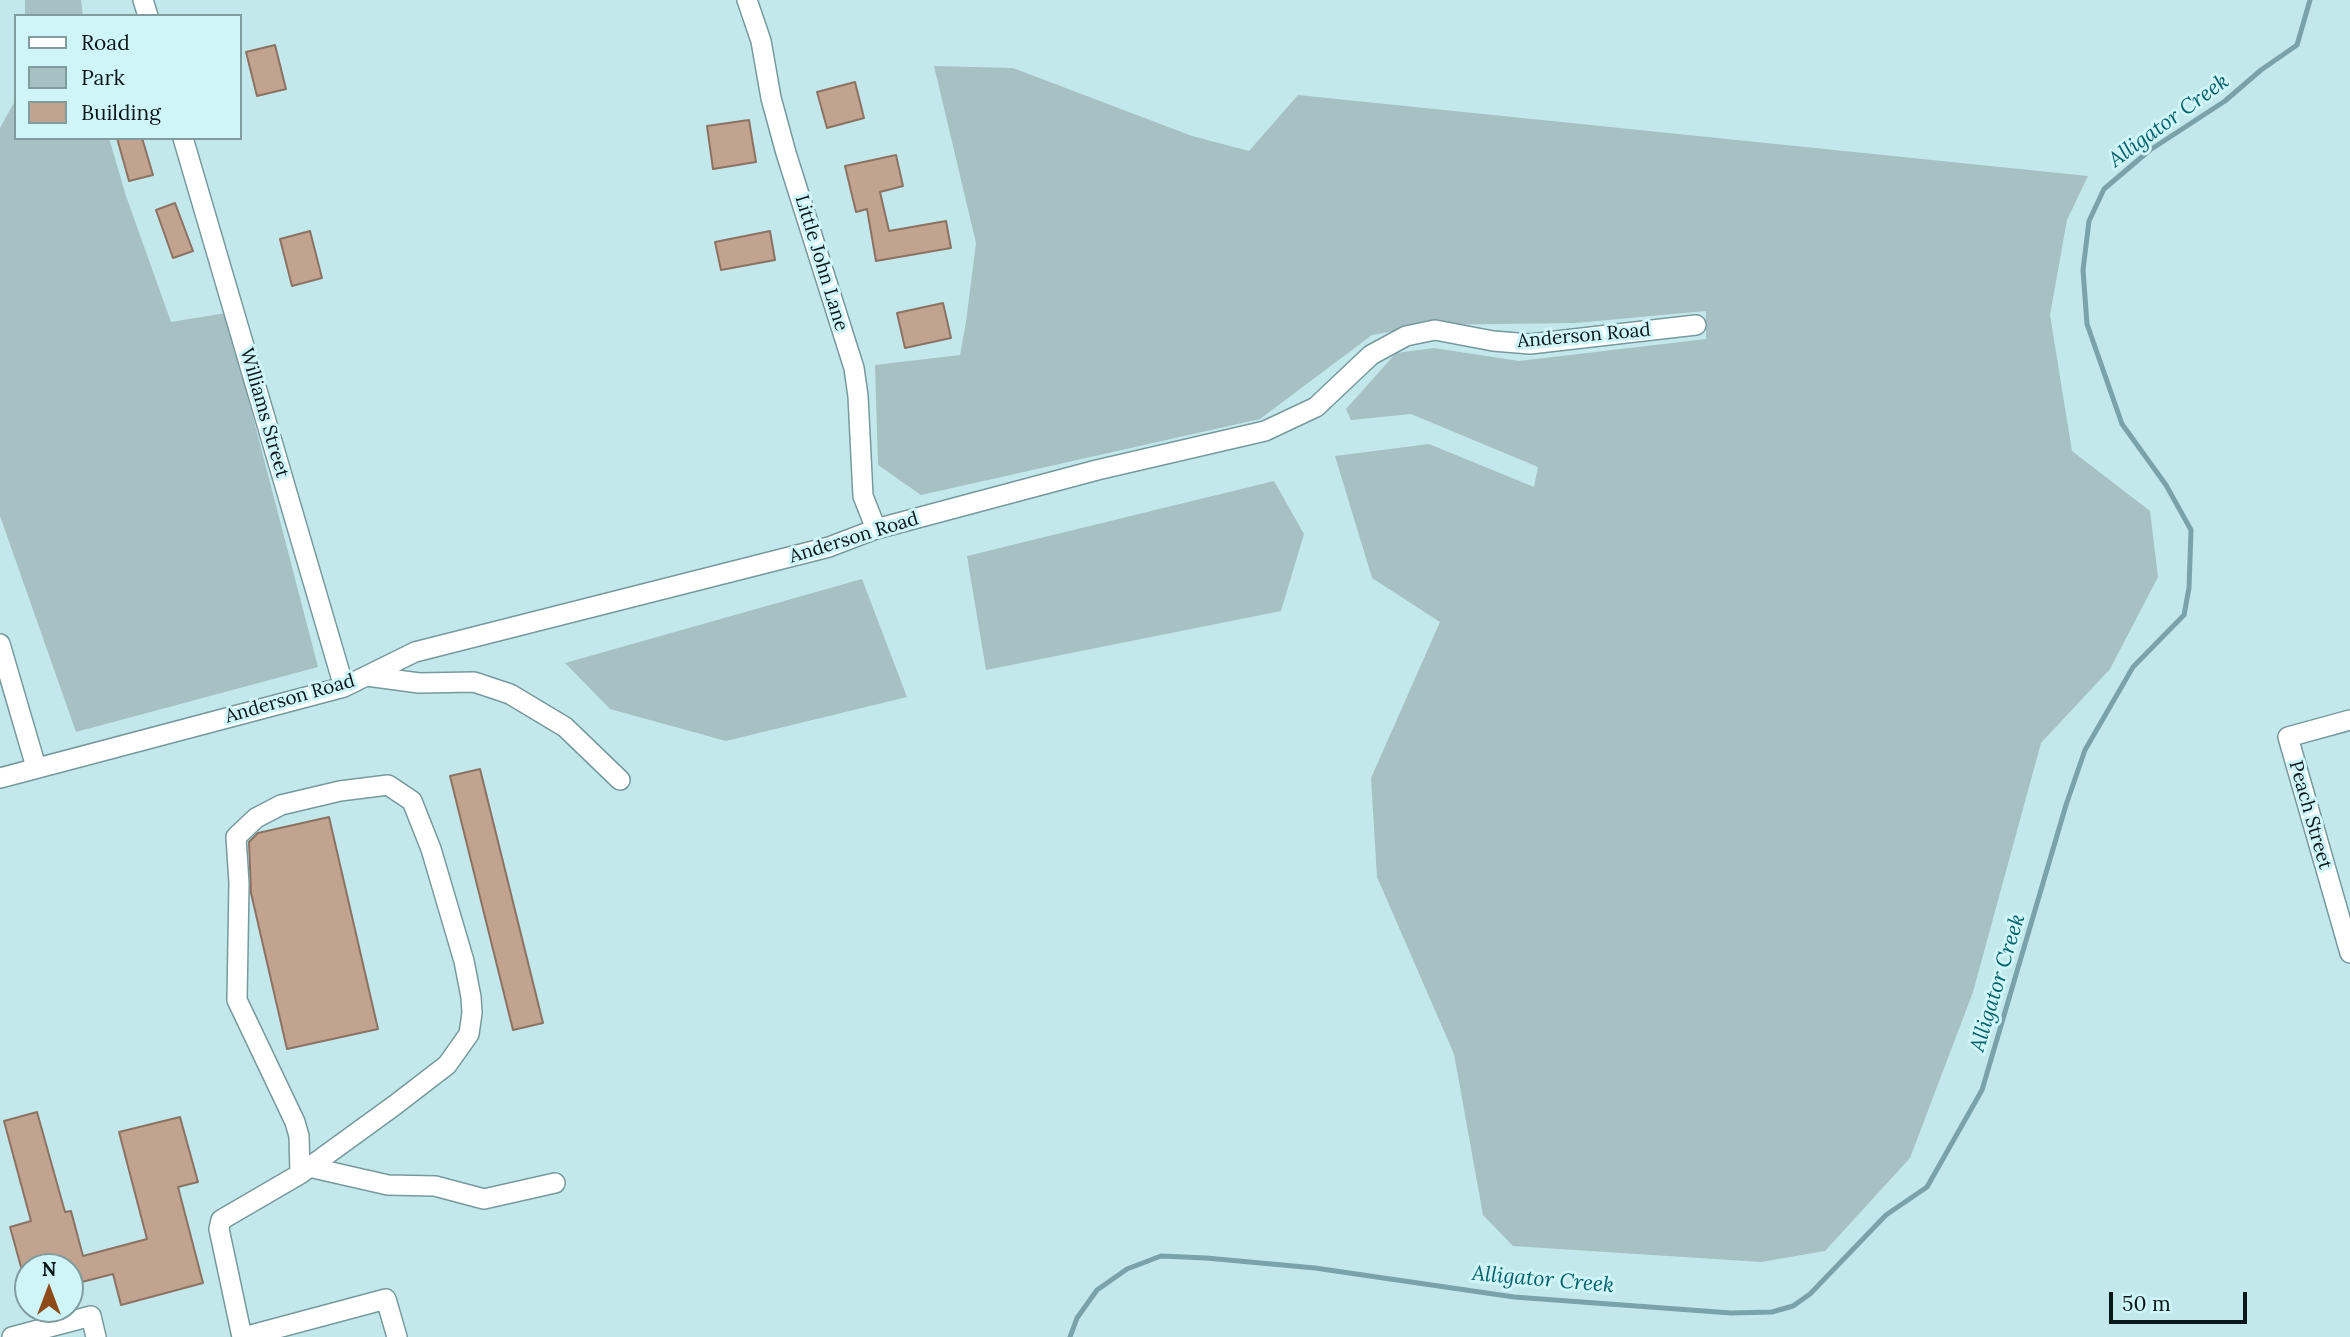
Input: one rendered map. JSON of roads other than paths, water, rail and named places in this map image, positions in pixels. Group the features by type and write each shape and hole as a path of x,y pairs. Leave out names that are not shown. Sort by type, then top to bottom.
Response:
{"street":[{"name":"Little John Lane","path":"747,0 761,41 771,98 786,153 854,368 863,496 876,529"},
{"name":"Williams Street","path":"184,140 344,687"},
{"name":"Anderson Road","path":"0,778 344,687 415,652 829,547 876,529 1097,470 1265,431 1316,407 1371,355 1406,336 1435,330 1493,341 1530,344 1696,325"},
{"path":"0,644 6,690 36,767"},
{"path":"366,676 419,683 474,682 510,694 565,727 620,780"},
{"name":"Peach Street","path":"2350,720 2288,737 2350,953"},
{"path":"304,1170 295,1122 237,1000 239,894 236,837 256,818 281,805 340,791 388,785 412,801 431,849 464,961 472,1013 468,1034 447,1065 304,1170 221,1220 219,1229 243,1337 386,1299 397,1337"},
{"path":"304,1170 388,1185 435,1186 484,1199 555,1183"},
{"path":"12,1337 91,1316 96,1337"}],"waterway":[{"name":"Alligator Creek","path":"1070,1337 1077,1318 1097,1290 1127,1269 1161,1256 1315,1268 1514,1297 1731,1313 1772,1312 1793,1306 1810,1294 1886,1215 1927,1187 1982,1090 2066,805 2085,750 2133,667 2184,615 2189,588 2191,530 2166,485 2122,424 2087,324 2083,270 2089,221 2104,189 2150,150 2225,101 2261,70 2297,45 2310,0"}]}
